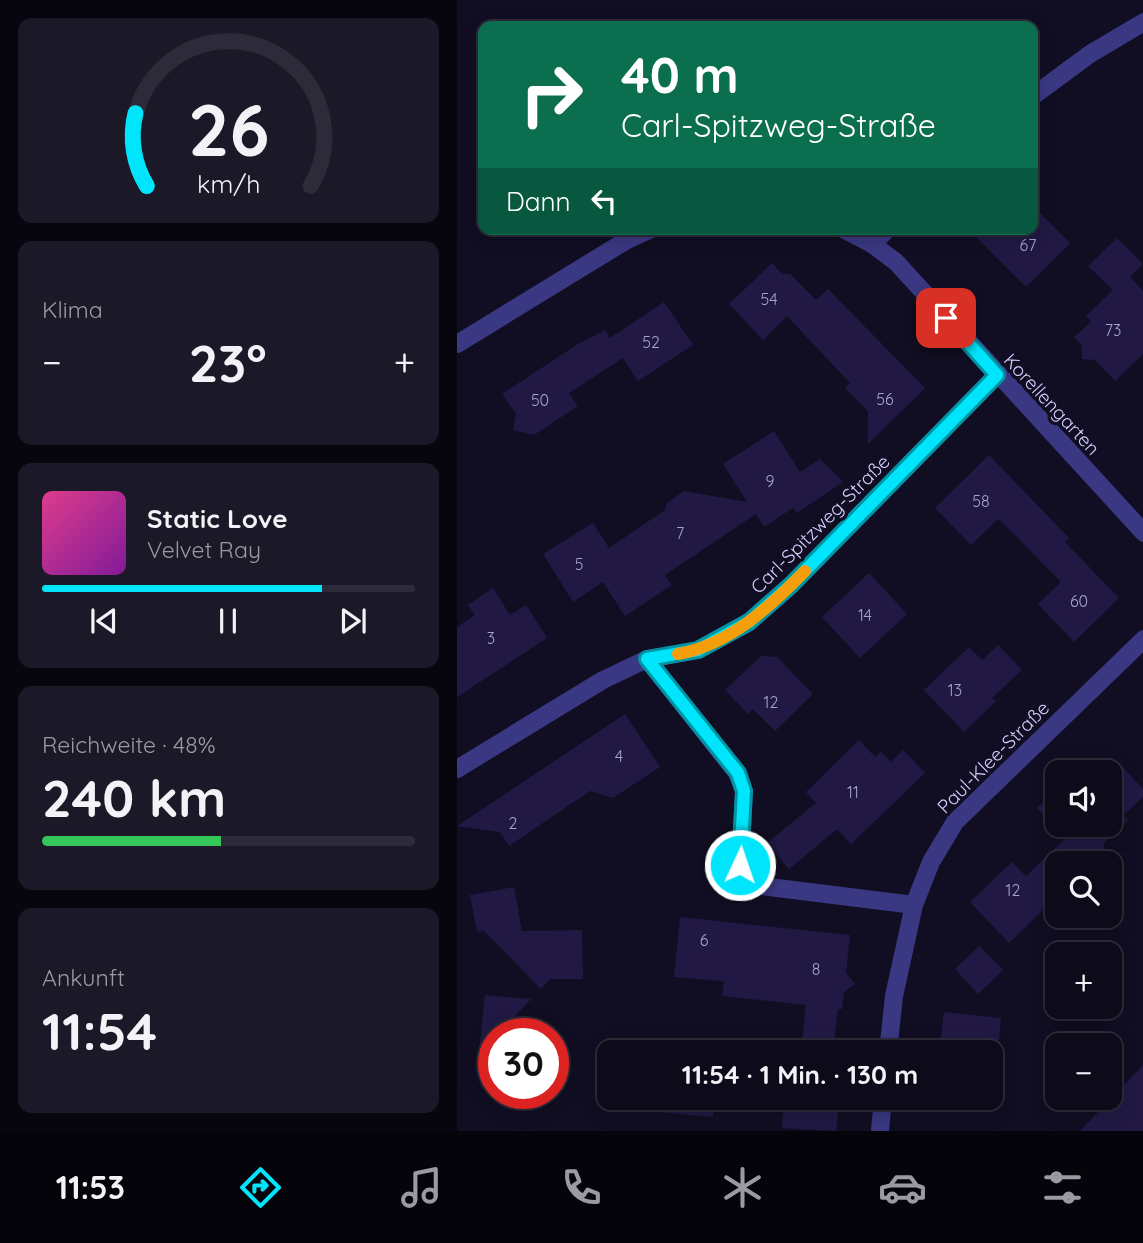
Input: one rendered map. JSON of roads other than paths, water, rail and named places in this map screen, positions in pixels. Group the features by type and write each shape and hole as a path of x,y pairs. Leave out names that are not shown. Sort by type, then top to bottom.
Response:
{"street":[{"path":"1038,92 1090,54 1143,22"},
{"path":"457,344 638,235"},
{"name":"Korellengarten","path":"855,235 896,262 1143,533"},
{"path":"872,244 882,235"},
{"name":"Carl-Spitzweg-Straße","path":"457,769 603,680 647,659 698,650 749,622 791,585 997,375"},
{"name":"Paul-Klee-Straße","path":"889,1040 894,996 914,905 931,862 955,822 1143,639"},
{"path":"647,659 738,773 744,791 740,865 744,876 753,885 914,905"},
{"path":"880,1131 882,1110"}]}
